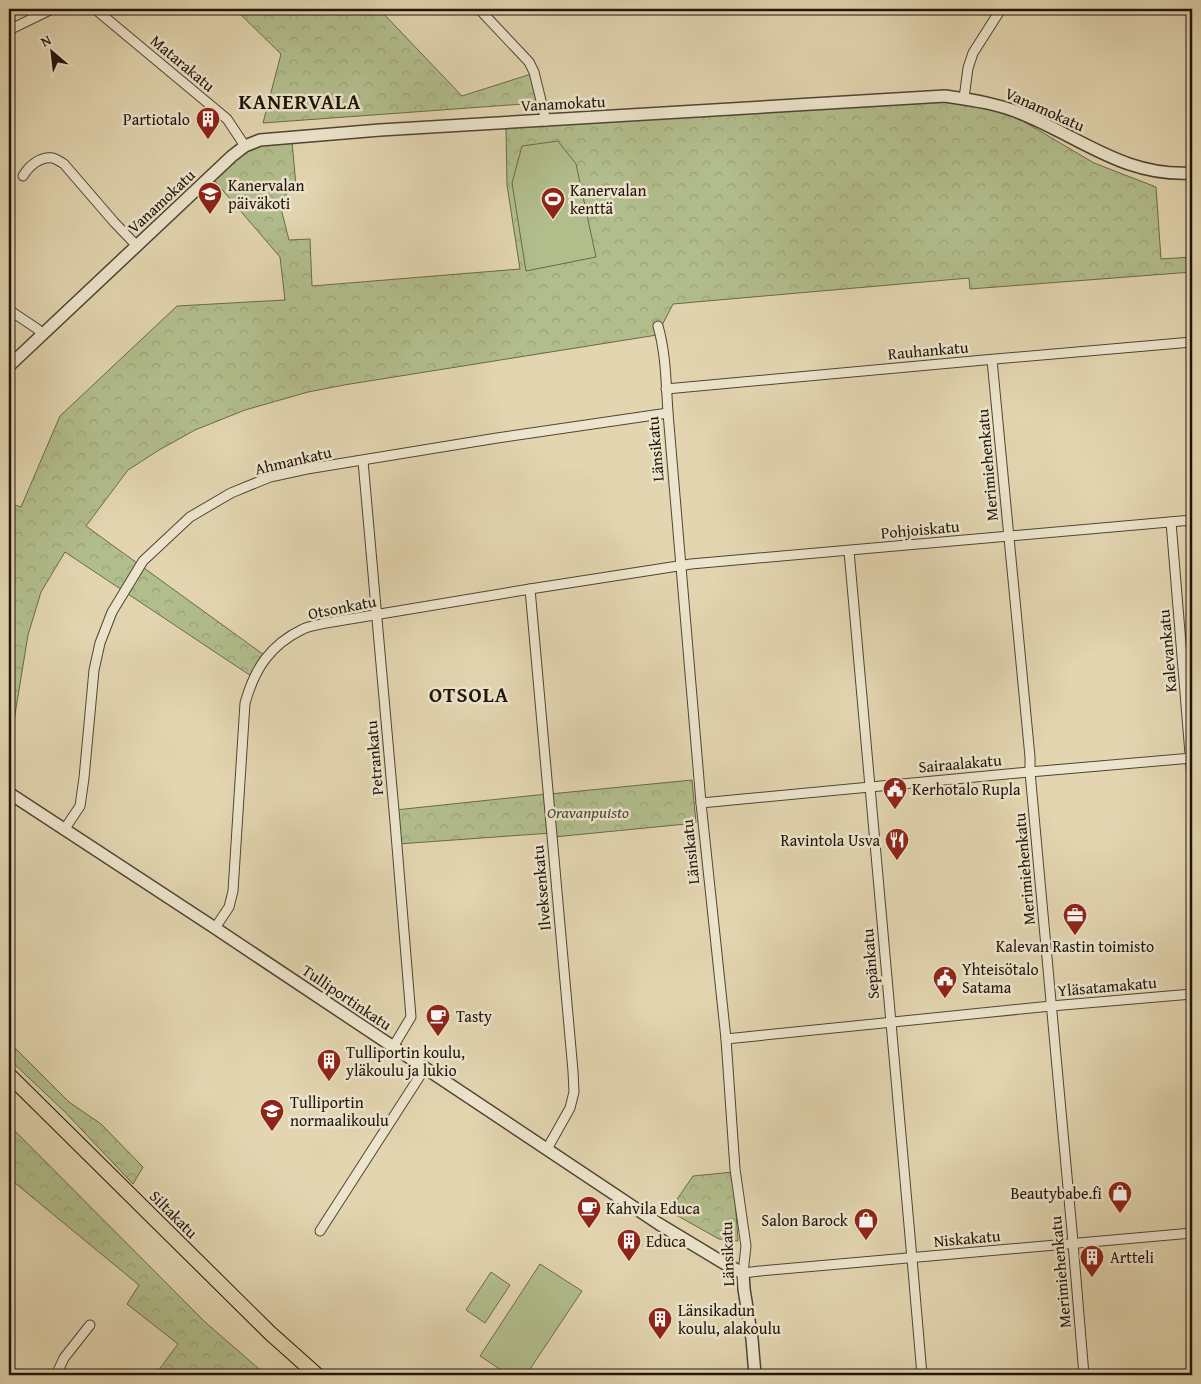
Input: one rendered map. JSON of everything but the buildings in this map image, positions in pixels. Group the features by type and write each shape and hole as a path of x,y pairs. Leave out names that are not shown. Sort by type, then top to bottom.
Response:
{"main road":[{"name":"Siltakatu","path":"9,1076 270,1333 317,1375"}],"street":[{"path":"9,30 52,9"},
{"name":"Matarakatu","path":"95,9 227,118 245,146"},
{"path":"964,98 968,68 973,53 1002,9"},
{"path":"483,10 529,62 534,72 546,121"},
{"name":"Vanamokatu","path":"9,366 232,156 245,146 260,140 380,130 945,96 964,98 1012,110 1106,155 1143,170 1168,174 1192,173"},
{"path":"23,176 28,168 42,160 53,158 64,164 137,246"},
{"path":"9,310 43,334"},
{"name":"Länsikatu","path":"658,326 664,354 701,803 726,1039 735,1169 746,1246 744,1289 752,1339 755,1375"},
{"name":"Rauhankatu","path":"666,389 1192,342"},
{"name":"Merimiehenkatu","path":"992,360 1021,662 1084,1375"},
{"name":"Ahmankatu","path":"64,830 80,806 94,670 100,642 112,612 143,561 190,517 231,493 270,478 497,438 668,412"},
{"name":"Petrankatu","path":"363,461 411,1017 393,1047"},
{"name":"Pohjoiskatu","path":"681,566 1192,520"},
{"name":"Kalevankatu","path":"1171,522 1192,778"},
{"name":"Sepänkatu","path":"849,551 922,1375"},
{"name":"Otsonkatu","path":"216,928 229,907 233,892 245,702 251,682 262,661 280,642 304,629 326,624 530,589 681,566"},
{"name":"Ilveksenkatu","path":"530,589 574,1092 570,1108 547,1149"},
{"name":"Sairaalakatu","path":"701,803 1191,758"},
{"name":"Tulliportinkatu","path":"9,793 216,928 660,1224 727,1265 744,1273"},
{"name":"Yläsatamakatu","path":"726,1039 1052,1006 1192,994"},
{"path":"320,1231 425,1068"},
{"name":"Niskakatu","path":"744,1273 1192,1233"},
{"path":"56,1375 64,1358 90,1325"}],"green space":[{"path":"235,9 379,9 462,96 531,74 537,103 263,123 281,54"},
{"path":"928,102 961,103 1011,114 1094,163 1156,187 1161,259 1192,257 1192,272 970,289 969,278 673,304 657,335 308,392 245,410 195,430 128,470 86,526 264,655 251,676 65,552 41,592 28,635 9,751 9,503 21,507 60,416 177,306 285,300 280,257 213,179 241,153 263,145 292,142 296,186 279,201 289,240 310,239 312,286 520,269 507,185 506,128"},
{"name":"Kanervalan kenttä","path":"558,141 576,164 596,257 526,271 512,183 522,146"},
{"name":"Oravanpuisto","path":"692,780 696,823 554,837 550,794"},
{"name":"Oravanpuisto","path":"547,794 551,833 398,844 395,810"},
{"path":"9,1042 69,1102 101,1124 143,1167 133,1184 65,1112 9,1059"},
{"path":"9,1125 205,1322 266,1375 155,1375 178,1344 127,1304 139,1285 9,1178"},
{"path":"733,1172 738,1241 719,1239 669,1211 693,1176"},
{"path":"540,1264 582,1291 526,1375 509,1375 480,1356"},
{"path":"491,1272 510,1285 485,1323 466,1310"}],"place":[{"name":"Partiotalo","path":"208,140"},
{"name":"Kanervalan päiväkoti","path":"210,215"},
{"name":"Kanervalan kenttä","path":"553,220"},
{"name":"Kerhotalo Rupla","path":"895,810"},
{"name":"Ravintola Usva","path":"897,861"},
{"name":"Kalevan Rastin toimisto","path":"1075,936"},
{"name":"Yhteisötalo Satama","path":"945,999"},
{"name":"Tasty","path":"438,1037"},
{"name":"Tulliportin koulu, yläkoulu ja lukio","path":"329,1082"},
{"name":"Tulliportin normaalikoulu","path":"272,1132"},
{"name":"Beautybabe.fi","path":"1120,1214"},
{"name":"Kahvila Educa","path":"589,1229"},
{"name":"Salon Barock","path":"866,1241"},
{"name":"Educa","path":"629,1262"},
{"name":"Artteli","path":"1092,1278"},
{"name":"Länsikadun koulu, alakoulu","path":"660,1340"}],"district":[{"name":"KANERVALA","path":"300,102"},
{"name":"OTSOLA","path":"469,695"}]}
